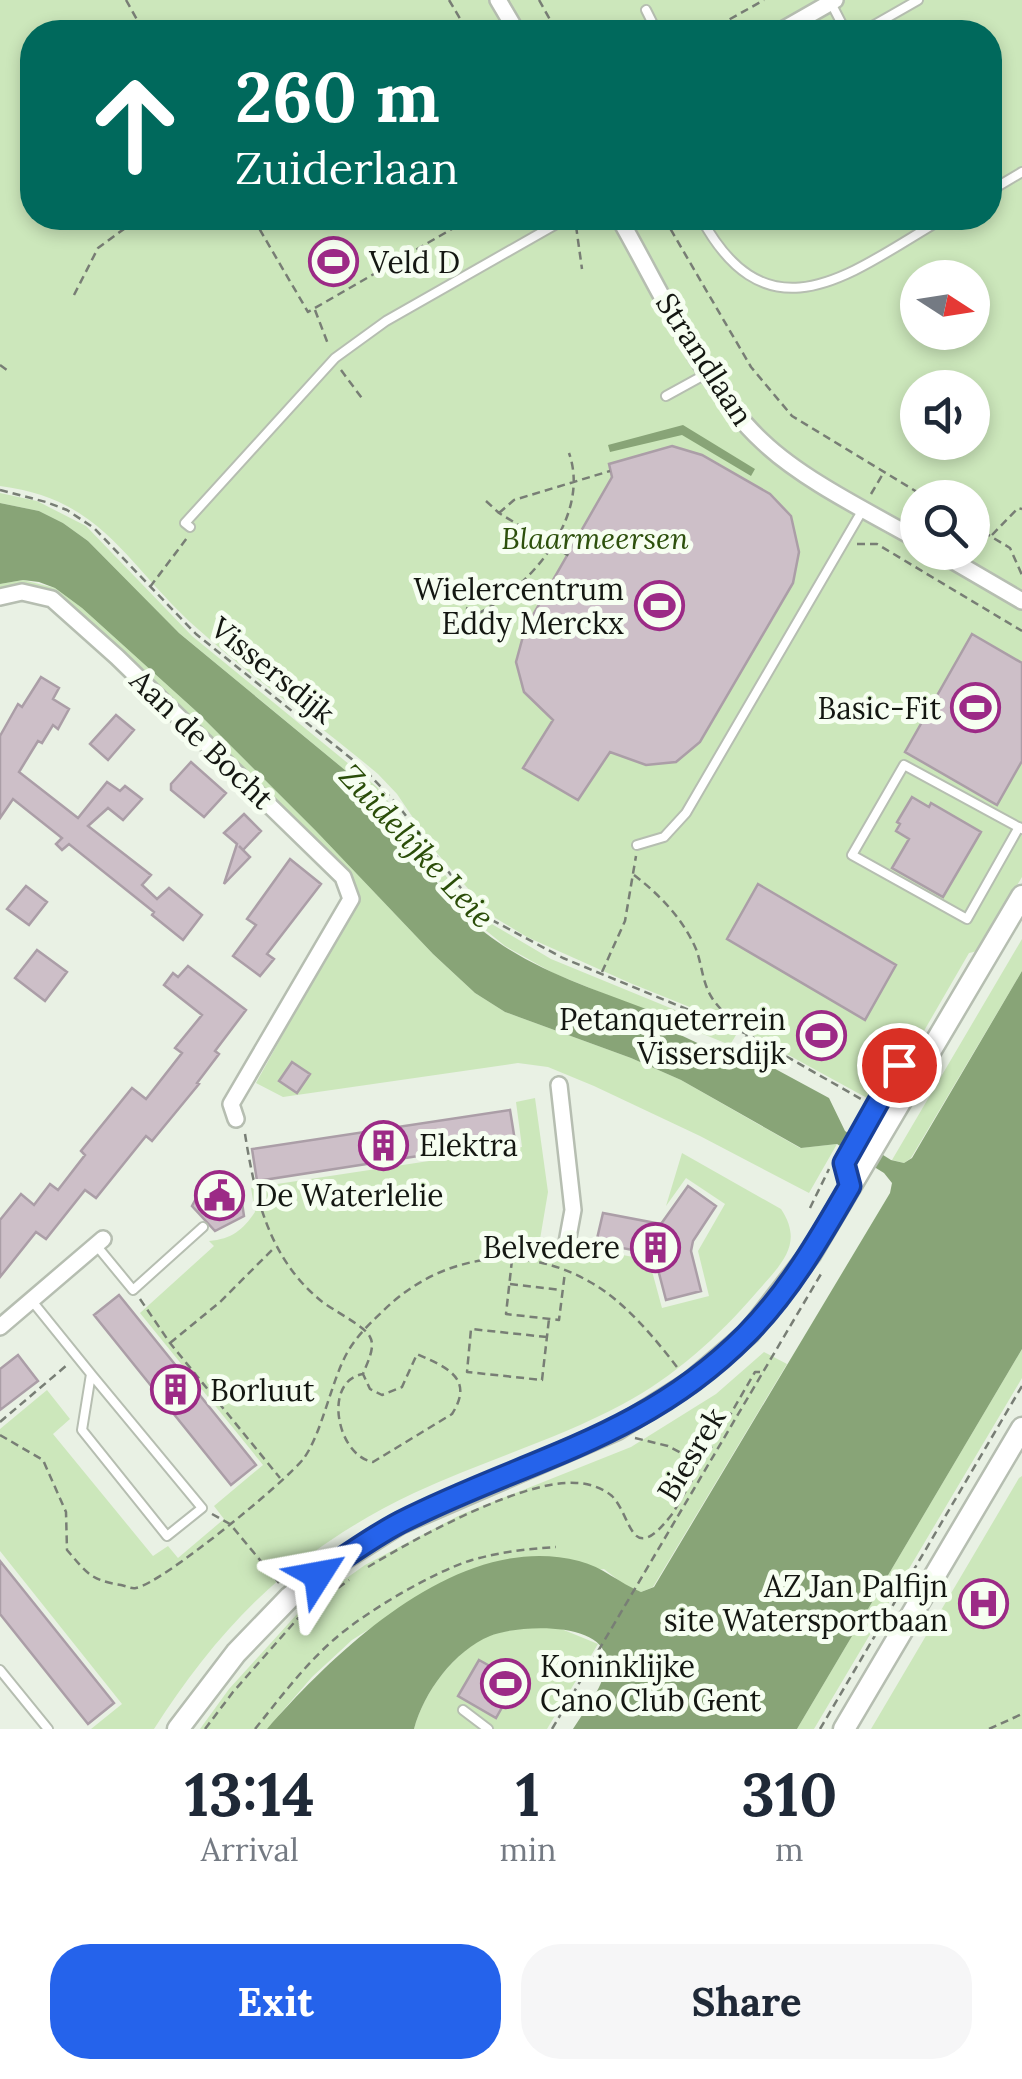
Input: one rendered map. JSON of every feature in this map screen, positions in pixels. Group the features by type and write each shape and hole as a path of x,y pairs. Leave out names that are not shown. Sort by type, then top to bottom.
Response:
{"street":[{"path":"800,20 833,1"},
{"name":"Strandlaan","path":"626,230 731,408 766,446 900,530"},
{"path":"969,570 1022,601"},
{"name":"Aan de Bocht","path":"0,596 22,592 52,600 117,657 343,877 350,899 231,1104 236,1119"},
{"path":"178,1729 236,1653 290,1597 347,1555 400,1523 618,1429 690,1384 749,1332 789,1284 847,1169 920,1066 1022,896"},
{"path":"871,1134 876,1106 899,1065 920,1066"},
{"path":"559,1085 574,1210 566,1248"},
{"path":"0,1327 99,1242"},
{"path":"844,1729 1022,1428"}],"lane":[{"path":"883,20 918,0"},
{"path":"646,10 651,20"},
{"path":"190,527 185,523 335,358 386,321 546,230"},
{"path":"709,230 733,264 770,284 804,288 843,276 923,230"},
{"path":"666,396 708,373"},
{"path":"637,845 664,837 686,813 863,508"},
{"path":"904,764 1021,828 968,919 852,855 904,764"},
{"path":"99,1242 134,1290 203,1227"},
{"path":"32,1302 202,1508 167,1536 82,1430 91,1374"},
{"path":"0,1670 48,1729"},
{"path":"463,1710 488,1729"}],"path":[{"path":"729,20 764,0"},
{"path":"74,295 98,248 123,230"},
{"path":"259,230 308,312 450,230"},
{"path":"576,230 582,269"},
{"path":"671,230 751,367 792,416 900,482"},
{"path":"314,308 330,350"},
{"path":"0,365 8,370"},
{"path":"340,369 364,400"},
{"path":"466,608 479,613 507,596 552,546 575,482 569,453"},
{"path":"498,513 514,500 610,471"},
{"path":"863,508 884,472"},
{"name":"Vissersdijk","path":"0,490 67,510 94,528 196,634 363,768 398,804 460,887 490,919 533,944 747,1034 876,1106"},
{"path":"486,502 569,556"},
{"path":"1022,509 1018,508 1002,522 992,537 1010,548 1022,575"},
{"path":"149,588 187,538 190,527"},
{"path":"843,545 877,544 1022,631"},
{"path":"601,974 625,921 637,845"},
{"path":"634,875 658,893 682,925 697,950 707,989 734,1029"},
{"path":"740,1051 747,1034"},
{"path":"236,1119 244,1130 264,1222 276,1247 314,1295 372,1338 363,1374 370,1389 382,1395 402,1388 417,1354 450,1370 458,1378 461,1390 452,1414 373,1462 356,1455 344,1440 340,1421 338,1403 343,1390 355,1375 363,1374"},
{"path":"810,1208 847,1169"},
{"path":"170,1344 276,1247"},
{"path":"0,1435 44,1460 66,1512 67,1550 94,1581 136,1588 180,1563 304,1458 348,1352 364,1329 398,1296 422,1280 480,1259 512,1258 565,1270 614,1299 661,1346 690,1384"},
{"path":"512,1258 506,1314 560,1320 565,1270"},
{"name":"Biesrek","path":"552,1729 820,1274"},
{"path":"509,1284 563,1290"},
{"path":"134,1290 170,1344 281,1480"},
{"path":"458,1378 466,1372 542,1380 549,1319"},
{"path":"466,1372 471,1329 547,1337"},
{"path":"0,1422 78,1356"},
{"path":"368,1567 464,1518 558,1483 578,1482 607,1492 615,1499 630,1531 652,1536 672,1513 754,1372 763,1372"},
{"path":"820,1729 1022,1386"},
{"path":"1014,1399 1022,1404"},
{"path":"618,1429 638,1440 668,1446 707,1467"},
{"path":"202,1508 230,1524 290,1597"},
{"path":"255,1729 295,1678 339,1635 401,1594 467,1561 514,1550 556,1547"},
{"path":"205,1729 232,1692 300,1616 354,1576"},
{"path":"989,1729 1022,1714"}],"green space":[{"name":"Blaarmeersen","path":"0,0 1022,0 1022,877 978,951 969,953 917,1043 885,1044 873,1066 876,1085 867,1098 732,1024 527,937 492,916 436,852 397,794 378,774 199,630 112,539 65,505 36,493 0,486"},
{"path":"0,493 37,501 86,526 192,636 377,787 463,898 485,920 551,959 736,1035 730,1045 553,973 505,946 462,911 357,780 178,632 88,541 39,511 0,503"},
{"path":"23,580 55,588 82,608 196,711 475,993 505,1012 681,1080 800,1148 837,1144 809,1193 700,1136 548,1067 518,1063 283,1097 256,1083 360,895 353,879 347,878 68,608 0,591 0,584"},
{"path":"1022,939 1022,971 911,1158 904,1163 892,1160"},
{"path":"535,1098 548,1192 538,1251 587,1262 591,1249 649,1260 662,1308 709,1296 698,1251 725,1204 686,1178 666,1206 682,1153 781,1209 791,1233 781,1264 711,1340 642,1393 572,1429 401,1500 347,1529 310,1555 224,1634 154,1729 91,1729 122,1704 0,1551 0,1429 47,1390 70,1419 53,1434 153,1556 168,1546 178,1558 224,1519 214,1506 263,1465 140,1313 214,1246 209,1241 230,1236 246,1224 255,1212 251,1188 522,1147 516,1102"},
{"path":"1022,1349 1022,1378 814,1729 797,1729"},
{"path":"764,1352 787,1364 653,1587 641,1592 627,1587 604,1569 431,1590 352,1640 312,1677 267,1729 200,1729 229,1689 299,1612 365,1565 460,1515 631,1447 716,1394"},
{"name":"AZ Jan Palfijn site Watersportbaan","path":"1022,1476 1022,1729 871,1729 1019,1478"},
{"name":"Koninklijke Cano Club Gent","path":"528,1628 559,1628 598,1644 547,1729 414,1729 433,1688 463,1652 488,1636"}],"shaded area":[{"path":"683,425 755,469 751,476 682,435 610,452 608,445"},
{"path":"0,503 39,511 88,541 179,633 357,780 449,897 483,931 552,972 654,1012 651,1021 748,1067 753,1057 829,1098 845,1131 891,1160 904,1163 912,1158 1022,971 1022,1349 797,1729 573,1729 603,1678 606,1660 601,1647 591,1638 537,1628 502,1632 464,1652 433,1687 414,1729 267,1729 329,1664 366,1632 447,1579 490,1563 535,1556 579,1561 641,1592 654,1587 890,1193 892,1183 884,1173 837,1144 801,1148 681,1080 505,1012 475,993 196,711 82,608 55,588 39,582 0,584"}],"building":[{"name":"Wielercentrum Eddy Merckx","path":"672,446 702,455 770,494 791,516 799,552 793,583 700,742 676,762 646,765 610,752 578,800 523,768 553,720 524,692 516,662 525,629 612,477 609,464"},
{"name":"Basic-Fit","path":"972,634 1022,663 1022,761 997,805 905,752"},
{"path":"41,677 59,688 53,699 69,709 58,729 53,725 42,743 38,741 19,772 78,818 107,782 120,791 125,786 142,799 123,820 108,808 88,826 151,875 142,885 157,899 169,888 202,915 183,940 69,844 62,850 56,844 62,838 13,799 0,818 0,736 18,704 22,707"},
{"path":"116,715 134,730 108,760 90,744"},
{"path":"191,762 226,793 204,817 171,790 171,784"},
{"path":"912,797 929,807 931,803 981,832 943,897 892,868 909,839 896,831"},
{"path":"244,814 261,831 243,850 250,857 224,884 237,844 224,833"},
{"path":"290,859 321,884 267,954 274,959 260,976 233,956 256,925 247,919"},
{"path":"758,884 896,965 865,1020 727,939"},
{"path":"26,886 47,902 29,925 7,909"},
{"path":"37,950 67,972 45,1001 15,978"},
{"path":"188,966 246,1010 215,1051 219,1054 199,1084 152,1141 146,1136 96,1198 85,1190 46,1239 36,1232 0,1277 0,1220 21,1194 34,1205 50,1184 58,1190 85,1155 81,1151 132,1088 146,1099 182,1053 175,1048 202,1015 164,985 173,973 178,977"},
{"path":"292,1062 310,1074 297,1093 279,1081"},
{"name":"Elektra","path":"510,1110 515,1141 257,1181 252,1149"},
{"name":"De Waterlelie","path":"207,1178 239,1183 244,1216 215,1231 192,1206"},
{"name":"Belvedere","path":"688,1186 716,1206 693,1241 691,1251 701,1291 666,1300 654,1254 596,1243 603,1213 661,1224"},
{"name":"Borluut","path":"119,1295 256,1465 231,1485 94,1315"},
{"path":"18,1355 38,1381 0,1410 0,1369"},
{"path":"0,1561 114,1703 88,1724 0,1614"},
{"path":"479,1660 517,1681 496,1718 458,1696"}],"place":[{"name":"Veld D","path":"334,262"},
{"name":"Wielercentrum Eddy Merckx","path":"659,606"},
{"name":"Basic-Fit","path":"976,708"},
{"name":"Petanqueterrein Vissersdijk","path":"821,1036"},
{"name":"Elektra","path":"384,1145"},
{"name":"De Waterlelie","path":"220,1195"},
{"name":"Belvedere","path":"655,1247"},
{"name":"Borluut","path":"175,1390"},
{"name":"AZ Jan Palfijn site Watersportbaan","path":"983,1603"},
{"name":"Koninklijke Cano Club Gent","path":"505,1683"}],"route":[{"path":"318,1575 400,1523 618,1429 690,1384 722,1358 749,1332 811,1253 850,1186 844,1163 899,1065"}],"water label":[{"name":"Zuidelijke Leie","path":"417,846"}]}
